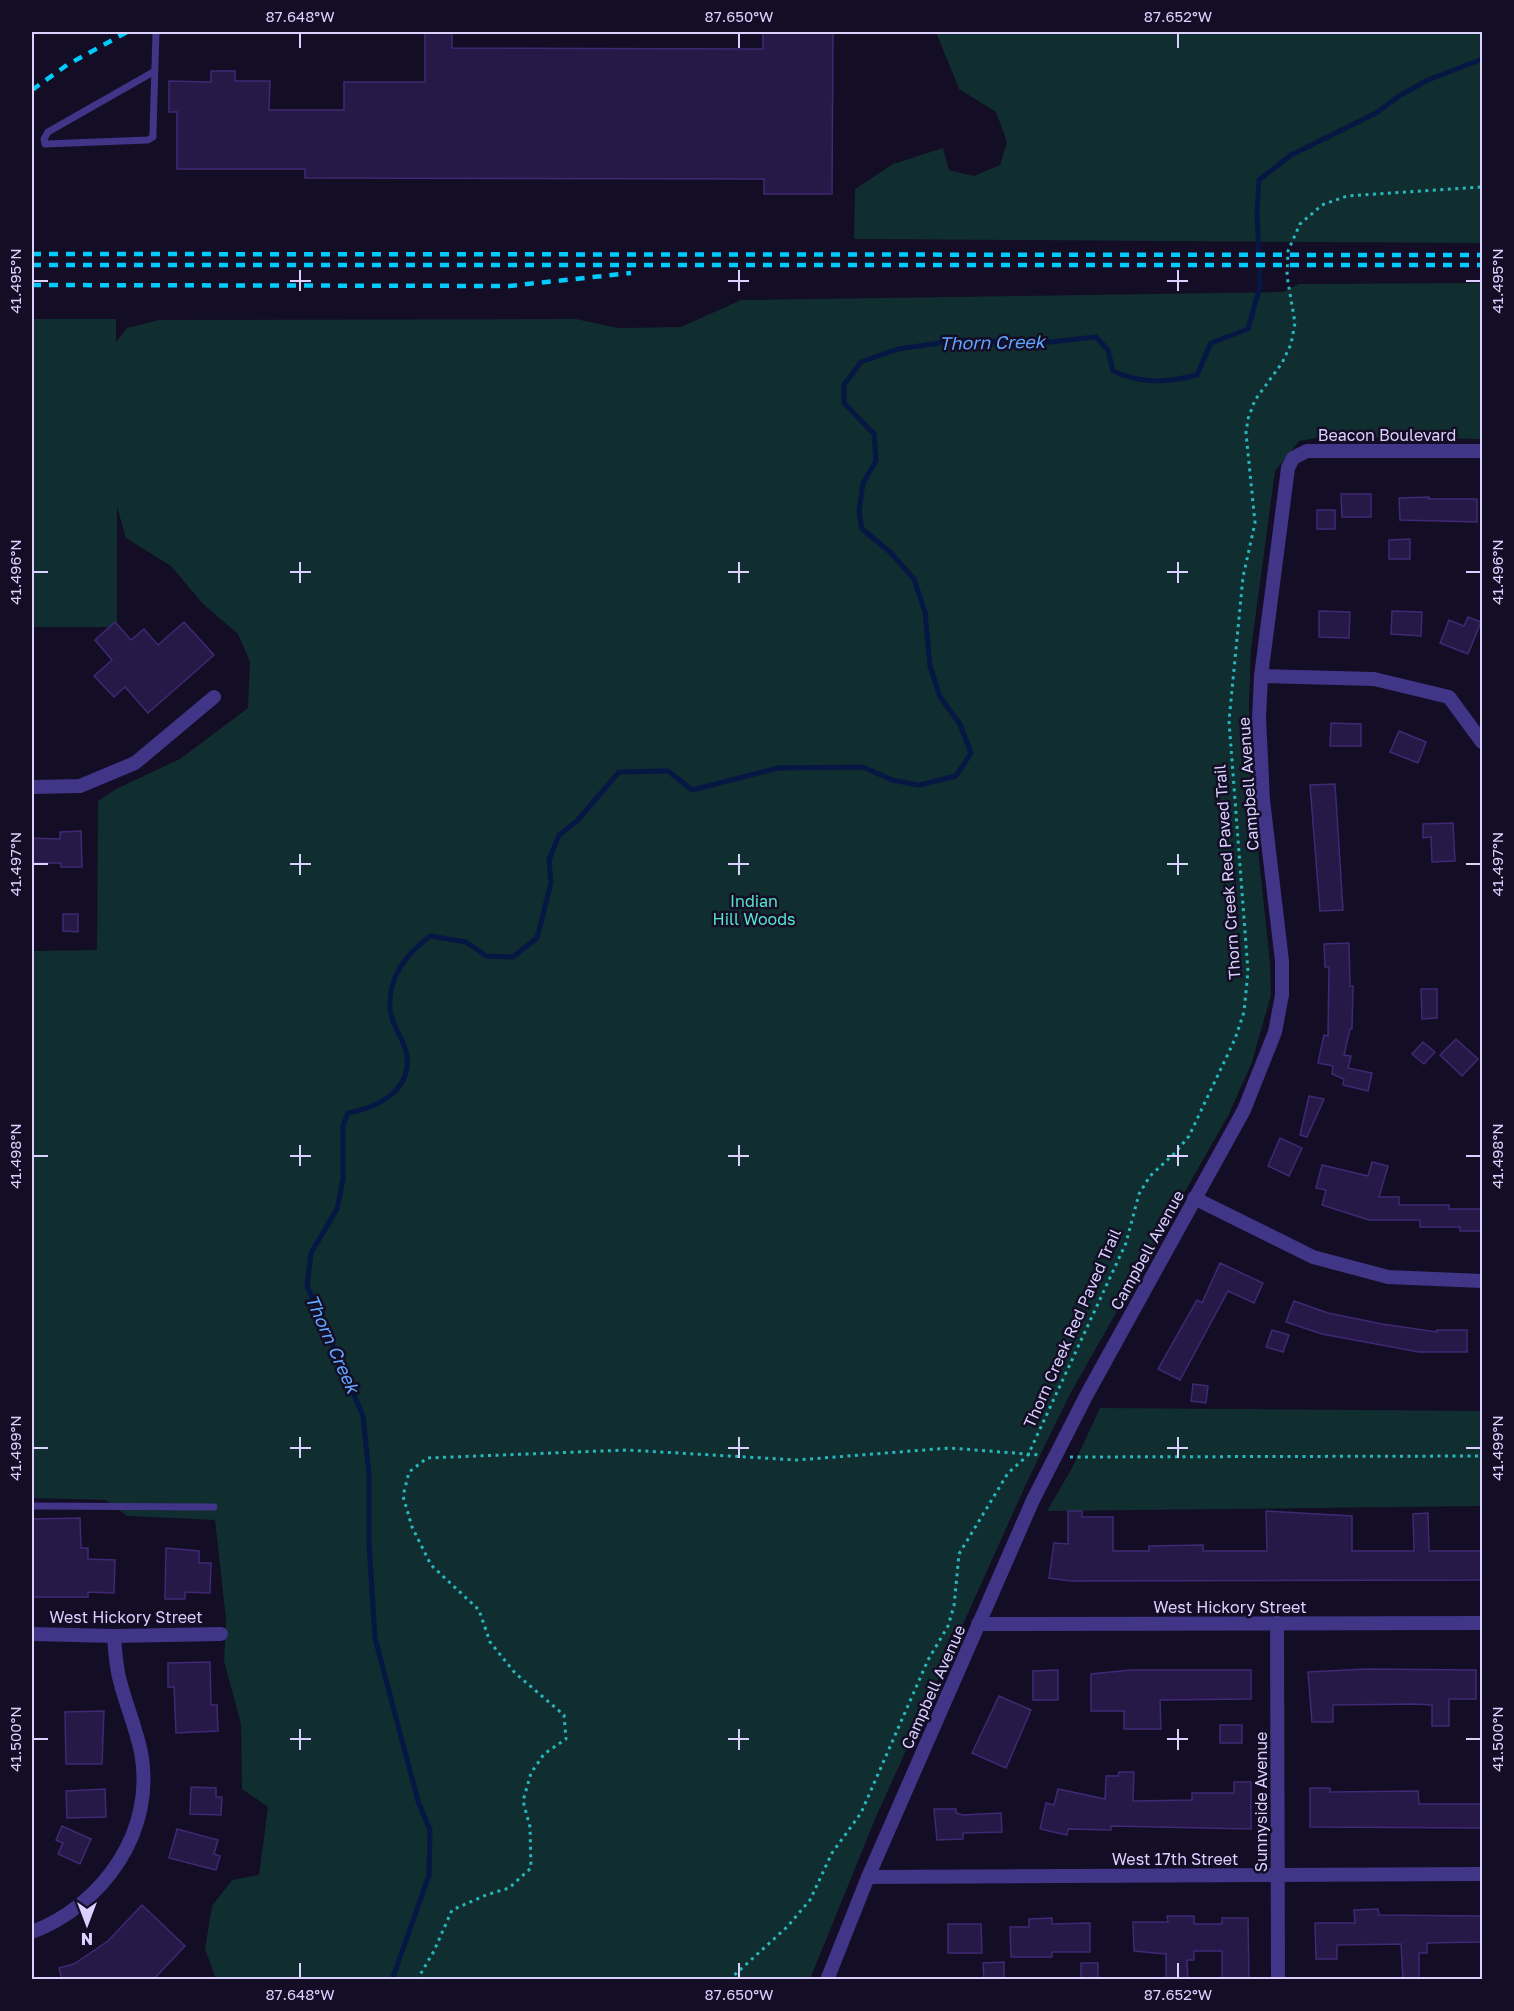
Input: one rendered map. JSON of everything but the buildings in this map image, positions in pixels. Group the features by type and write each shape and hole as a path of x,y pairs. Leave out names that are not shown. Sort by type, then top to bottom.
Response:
{"street":[{"name":"Beacon Boulevard","path":"1293,458 1307,451 1482,452"},
{"name":"Campbell Avenue","path":"827,1980 868,1877 1033,1500 1086,1396 1244,1110 1275,1032 1282,995 1282,961 1263,800 1259,718 1261,676 1288,468 1293,458"},
{"path":"1261,676 1374,678 1449,698 1482,742"},
{"path":"32,787 80,786 135,763 214,697"},
{"path":"1194,1198 1323,1260 1388,1276 1482,1281"},
{"name":"Sunnyside Avenue","path":"1277,1623 1278,1980"},
{"name":"West Hickory Street","path":"978,1624 1482,1623"},
{"name":"West Hickory Street","path":"32,1634 114,1636 221,1634"},
{"path":"32,1932 63,1918 87,1901 107,1881 130,1843 141,1807 143,1778 141,1752 119,1679 114,1636"},
{"name":"West 17th Street","path":"868,1877 1482,1874"}],"lane":[{"path":"155,70 48,132 45,144 148,140 153,132 155,70 156,32"},
{"path":"32,1506 214,1507"}],"path":[{"name":"Thorn Creek Red Paved Trail","path":"729,1980 781,1933 810,1900 832,1853 861,1813 928,1660 948,1626 954,1606 959,1554 1008,1473 1030,1455 1126,1243 1139,1194 1150,1176 1176,1152 1188,1136 1235,1039 1244,1012 1248,971 1239,883 1229,721 1243,577 1255,523 1246,433 1255,400 1282,363 1291,344 1295,323 1287,276 1288,251 1300,224 1322,205 1335,199 1347,196 1482,187"},
{"path":"417,1980 434,1951 452,1911 486,1895 509,1888 531,1869 530,1827 523,1800 531,1773 544,1754 566,1739 564,1715 515,1673 489,1641 479,1610 430,1565 412,1527 403,1496 409,1472 427,1458 627,1450 797,1460 950,1448 1030,1455"},
{"path":"1086,1457 1482,1456"}],"green space":[{"path":"936,32 1482,32 1482,243 854,239 855,189 893,164 943,148 949,170 974,176 1000,165 1007,142 996,112 959,89"},
{"name":"Indian Hill Woods","path":"1482,283 1482,439 1323,437 1299,441 1275,471 1251,650 1249,704 1252,793 1270,962 1271,995 1252,1062 1229,1114 1070,1394 1027,1482 876,1817 810,1979 216,1979 205,1949 212,1906 232,1880 259,1875 268,1807 242,1789 241,1724 224,1661 226,1619 215,1520 127,1516 106,1500 32,1498 32,951 97,950 98,801 116,789 180,759 248,708 250,662 238,634 203,604 171,566 126,538 117,507 117,627 32,627 32,319 116,319 116,342 127,328 159,320 576,319 618,328 681,327 741,300 1283,292 1299,284"},
{"path":"1100,1408 1482,1411 1482,1506 1047,1511 1072,1468"}],"waterway":[{"name":"Thorn Creek","path":"392,1980 429,1875 430,1830 418,1801 375,1638 369,1543 369,1474 363,1416 307,1286 311,1253 337,1209 343,1179 343,1125 348,1113 370,1107 390,1096 397,1089 407,1069 406,1050 390,1009 392,986 400,967 430,936 466,942 486,956 513,957 537,938 551,883 549,860 559,835 577,821 619,772 668,771 692,790 778,768 863,767 892,780 919,785 956,776 971,753 960,724 940,697 930,666 925,612 914,579 890,552 862,529 859,512 863,483 876,461 874,434 844,403 844,385 861,362 898,349 961,340 1041,343 1096,337 1108,350 1113,371 1134,378 1154,381 1175,380 1197,375 1211,343 1248,329 1260,286 1257,211 1259,180 1291,155 1376,113 1399,96 1428,80 1482,59"}],"railway":[{"path":"32,90 67,65 127,32"},
{"path":"32,254 1482,255"},
{"path":"32,265 1482,265"},
{"path":"32,285 509,286 631,273"}]}
